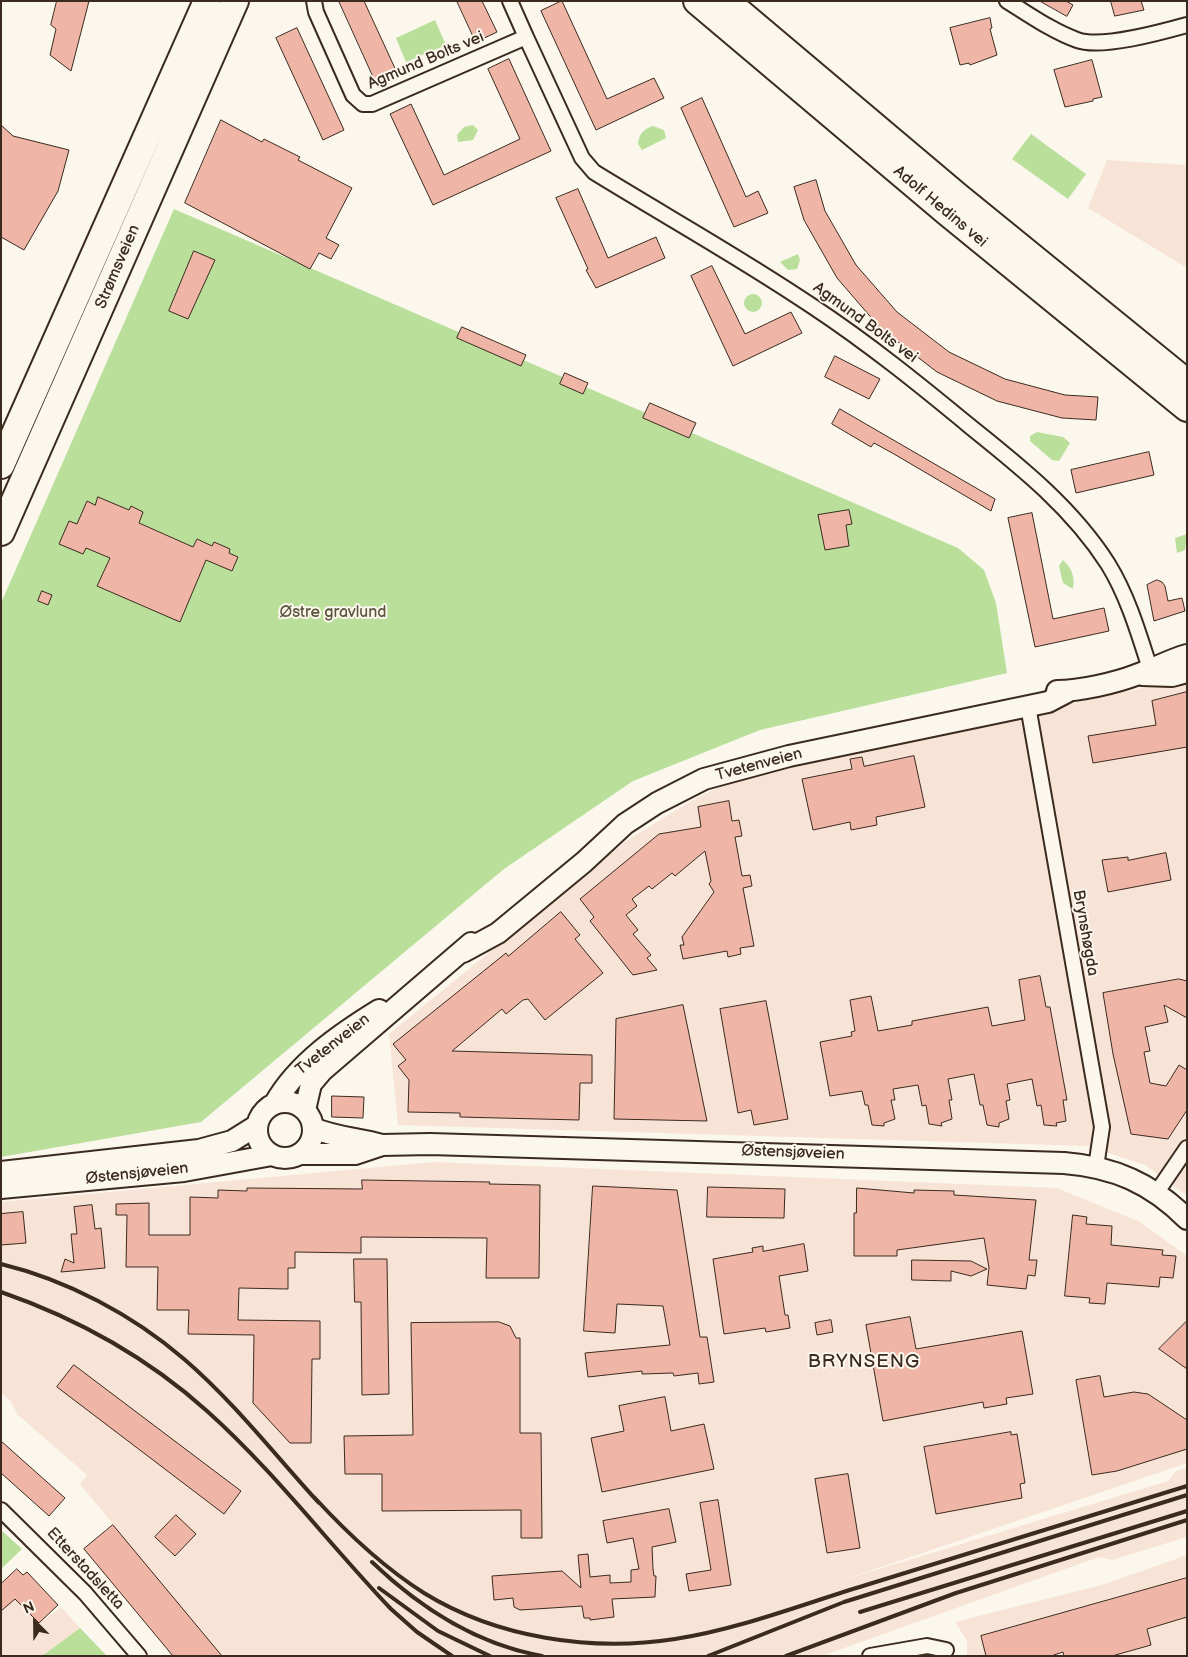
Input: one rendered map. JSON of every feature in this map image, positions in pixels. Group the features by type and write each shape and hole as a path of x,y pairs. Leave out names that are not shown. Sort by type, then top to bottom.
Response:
{"highway":[{"path":"174,76 196,1"},
{"name":"Strømsveien","path":"1,465 207,1"},
{"name":"Strømsveien","path":"1,532 235,1"},
{"name":"Adolf Hedins vei","path":"698,1 947,212 1187,408"},
{"name":"Adolf Hedins vei","path":"726,1 1113,324 1187,383"},
{"path":"1113,324 1187,364"}],"main road":[{"name":"Tvetenveien","path":"902,732 980,703 1045,690 1069,690 1146,673 1187,655"},
{"name":"Tvetenveien","path":"1146,673 1172,676 1187,672"},
{"name":"Tvetenveien","path":"309,1119 308,1092 316,1077 426,981 463,952 490,922 595,836 625,824 682,789 727,772 781,758 1048,702 1069,690"},
{"name":"Tvetenveien","path":"275,1103 294,1075 348,1030 426,981"},
{"name":"Østensjøveien","path":"1,1172 199,1150 232,1141 256,1126 263,1112 275,1103 291,1102 309,1119 332,1136 357,1138 382,1145 488,1145 799,1153 1012,1160 1096,1167 1132,1179 1157,1192 1187,1220"},
{"path":"300,1154 308,1146 309,1119"},
{"path":"256,1126 258,1140 272,1155"},
{"name":"Østensjøveien","path":"1,1188 184,1170 272,1155 282,1158 300,1154 355,1154 382,1145"}],"street":[{"name":"Agmund Bolts vei","path":"314,1 316,12 354,95 366,104 385,100 526,37"},
{"name":"Agmund Bolts vei","path":"510,1 582,158 594,172 718,245 821,312 924,388 1054,498 1078,524 1114,575 1128,606 1146,673"},
{"path":"1007,1 1056,30 1078,40 1090,42 1136,38 1187,25"},
{"name":"Brynshøgda","path":"1028,706 1102,1127 1096,1167"},
{"path":"1157,1192 1187,1148"},
{"name":"Etterstadsletta","path":"1,1510 85,1593 139,1656"},
{"path":"870,1656 928,1646 946,1650"}],"shaded area":[{"path":"1107,160 1187,165 1187,268 1088,208"},
{"path":"1187,678 1187,1196 1145,1165 1087,1146 398,1125 389,1034 626,841 691,801 713,790 756,774"},
{"path":"434,1162 1057,1188 1140,1222 1187,1256 1187,1463 843,1580 1168,1481 1176,1471 1187,1468 1187,1537 1112,1560 1099,1557 822,1656 173,1656 84,1548 113,1524 80,1484 87,1475 18,1415 10,1400 1,1393 1,1202"},
{"path":"1187,1555 1187,1656 967,1656 967,1641 955,1622 1105,1584"},
{"path":"14,1596 39,1624 61,1607 80,1628 42,1656 1,1656 1,1607"}],"green space":[{"path":"435,20 446,45 406,62 396,38"},
{"path":"473,125 478,130 473,140 458,142 457,135 464,127"},
{"path":"653,126 664,130 666,138 642,150 638,144 639,137 644,130"},
{"path":"1031,134 1086,174 1068,199 1012,159"},
{"name":"Østre gravlund","path":"174,209 958,548 984,570 996,603 1007,673 760,730 633,781 504,869 201,1122 1,1157 1,603"},
{"path":"798,254 800,260 797,269 788,270 780,262"},
{"path":"753,294 759,297 762,303 759,309 753,312 747,309 744,303 747,297"},
{"path":"1037,432 1063,437 1070,443 1059,461 1052,460 1030,441 1030,436"},
{"path":"1187,534 1185,550 1177,553 1175,538"},
{"path":"1063,560 1069,566 1072,573 1073,589 1063,583 1059,566"},
{"path":"1,1530 22,1549 1,1569"},
{"path":"80,1628 107,1656 42,1656"}],"building":[{"path":"57,1 89,1 71,71 50,55 56,29 51,25"},
{"path":"339,1 364,1 399,77 378,87"},
{"path":"457,1 482,1 497,32 476,42"},
{"path":"562,1 607,99 654,78 664,98 596,130 541,11"},
{"path":"1040,1 1066,1 1073,5 1067,16"},
{"path":"1111,1 1141,1 1144,10 1115,16"},
{"path":"990,18 992,28 990,29 997,55 970,65 969,63 960,65 950,28"},
{"path":"297,28 344,130 323,140 276,38"},
{"path":"509,59 551,151 433,205 390,114 411,104 444,175 520,139 488,69"},
{"path":"1092,60 1102,97 1093,99 1093,101 1065,107 1054,70"},
{"path":"702,98 746,197 758,191 768,213 734,227 681,108"},
{"path":"221,120 262,142 264,139 300,157 298,160 352,188 326,238 339,245 331,259 319,253 310,269 185,203"},
{"path":"1,125 13,136 69,150 58,191 24,250 1,237"},
{"path":"816,180 825,211 856,265 897,312 949,352 1005,379 1065,395 1098,397 1096,420 1062,418 997,401 937,372 881,329 837,278 804,220 794,187"},
{"path":"578,189 608,258 656,237 665,258 596,288 586,270 588,269 556,198"},
{"path":"194,251 215,260 188,319 169,311"},
{"path":"712,266 745,334 791,312 802,333 733,366 691,276"},
{"path":"462,327 526,355 521,366 457,338"},
{"path":"835,356 880,379 869,399 825,377"},
{"path":"565,373 588,383 583,394 560,384"},
{"path":"650,403 696,423 689,438 643,418"},
{"path":"840,409 995,499 991,511 874,443 871,447 832,424"},
{"path":"1149,452 1154,475 1076,493 1071,470"},
{"path":"98,497 129,510 131,506 143,512 139,523 193,547 197,539 212,546 214,542 230,549 229,553 238,557 232,571 206,560 180,622 97,586 110,558 86,548 83,554 59,544 69,521 77,524 87,501 95,505"},
{"path":"849,510 852,524 846,525 849,546 825,550 818,515"},
{"path":"1032,513 1053,619 1104,608 1109,631 1035,647 1008,518"},
{"path":"1157,580 1165,586 1168,601 1182,598 1185,611 1154,621 1147,585"},
{"path":"42,591 52,595 48,605 38,601"},
{"path":"1187,692 1187,747 1093,763 1088,736 1156,725 1152,701"},
{"path":"914,756 925,807 876,817 877,825 851,830 850,822 813,830 802,779 852,769 850,759 862,757 864,766"},
{"path":"729,801 732,821 739,820 742,836 735,837 742,876 750,875 752,886 743,888 754,946 740,948 741,954 728,957 727,951 683,959 680,945 684,945 682,937 714,892 709,884 711,881 705,851 675,876 672,873 652,889 649,886 632,899 637,906 626,915 638,930 633,934 651,955 647,958 657,970 633,975 590,921 594,917 580,899 659,834 701,827 698,807"},
{"path":"1166,853 1171,880 1108,892 1102,860 1128,857 1128,860"},
{"path":"561,912 580,935 575,939 603,973 545,1020 528,999 523,1000 506,1014 502,1009 452,1051 592,1055 592,1083 580,1083 579,1120 460,1117 460,1113 408,1112 409,1080 398,1066 406,1060 393,1044 506,953 508,956"},
{"path":"1040,976 1046,1007 1050,1007 1067,1100 1063,1100 1066,1121 1056,1123 1057,1126 1044,1125 1041,1105 1037,1106 1032,1079 1007,1084 1010,1100 1006,1101 1009,1119 999,1123 999,1127 987,1125 983,1105 980,1105 974,1074 948,1079 952,1100 949,1100 952,1119 941,1123 942,1126 929,1124 926,1105 922,1106 918,1085 893,1089 895,1100 891,1100 895,1119 884,1123 884,1126 872,1125 868,1105 865,1105 862,1091 830,1096 820,1042 852,1036 851,1032 855,1031 850,1000 871,996 878,1031 912,1025 912,1021 988,1007 992,1026 1025,1020 1019,980"},
{"path":"1179,979 1187,981 1187,1018 1164,1005 1168,1022 1145,1027 1150,1051 1144,1052 1150,1083 1166,1086 1179,1065 1187,1070 1187,1110 1168,1139 1131,1134 1113,1054 1103,993"},
{"path":"766,1001 788,1119 754,1125 751,1110 738,1113 720,1009"},
{"path":"683,1005 707,1121 614,1119 616,1019"},
{"path":"332,1096 364,1097 363,1118 332,1117"},
{"path":"362,1180 490,1182 489,1184 540,1185 539,1278 486,1278 487,1238 361,1237 361,1253 295,1252 295,1268 288,1268 288,1289 239,1288 238,1320 320,1321 320,1359 312,1359 311,1443 290,1443 253,1403 254,1335 188,1334 189,1310 157,1310 158,1267 126,1267 127,1215 116,1215 116,1204 149,1203 149,1235 190,1235 190,1197 218,1198 218,1190 247,1191 247,1188 362,1189"},
{"path":"593,1186 677,1190 700,1337 707,1337 714,1382 699,1384 698,1373 674,1376 673,1373 642,1374 642,1371 588,1377 585,1353 670,1345 663,1306 617,1304 615,1333 584,1331"},
{"path":"708,1187 785,1189 784,1218 707,1217"},
{"path":"857,1188 914,1193 914,1190 954,1191 954,1195 1036,1200 1029,1260 1037,1260 1035,1276 1028,1275 1026,1289 987,1285 989,1268 984,1238 897,1250 897,1256 854,1256 854,1213 856,1213"},
{"path":"92,1205 95,1229 101,1228 105,1268 61,1272 65,1259 74,1263 71,1234 77,1234 74,1207"},
{"path":"23,1212 26,1243 1,1245 1,1214"},
{"path":"1073,1215 1087,1217 1086,1224 1112,1226 1111,1245 1163,1250 1162,1255 1176,1256 1173,1278 1160,1277 1159,1287 1107,1283 1105,1304 1089,1303 1090,1298 1065,1296"},
{"path":"804,1244 808,1271 779,1276 785,1315 788,1315 790,1328 766,1332 765,1328 724,1334 713,1259 753,1252 752,1248 763,1246 763,1251"},
{"path":"354,1259 387,1259 389,1394 362,1395 361,1302 355,1302"},
{"path":"912,1260 971,1261 987,1269 971,1276 951,1271 951,1281 912,1280"},
{"path":"910,1317 916,1349 1022,1331 1033,1394 1006,1398 1007,1404 984,1408 983,1402 883,1421 866,1325"},
{"path":"831,1320 833,1332 817,1335 815,1323"},
{"path":"1187,1321 1187,1369 1159,1349"},
{"path":"499,1322 510,1326 516,1338 520,1338 520,1433 541,1433 542,1538 521,1538 521,1510 382,1511 382,1474 345,1474 344,1436 413,1435 411,1323"},
{"path":"74,1365 241,1491 224,1514 57,1387"},
{"path":"1100,1376 1104,1397 1134,1392 1148,1394 1187,1420 1187,1449 1117,1471 1092,1475 1076,1380"},
{"path":"665,1397 671,1431 704,1424 714,1469 602,1492 591,1438 624,1431 619,1406"},
{"path":"1011,1432 1011,1435 1017,1434 1025,1483 1020,1484 1022,1498 936,1514 924,1447"},
{"path":"1,1441 65,1498 49,1516 1,1473"},
{"path":"848,1474 860,1548 827,1553 815,1479"},
{"path":"718,1500 731,1585 689,1591 686,1574 711,1570 700,1503"},
{"path":"669,1509 676,1542 652,1547 653,1569 654,1576 656,1576 655,1597 612,1599 614,1617 590,1620 590,1618 584,1618 582,1606 520,1610 514,1607 513,1598 494,1600 492,1576 562,1571 581,1588 578,1555 588,1554 590,1577 610,1575 610,1583 631,1582 631,1570 639,1569 633,1538 607,1543 603,1521"},
{"path":"176,1515 196,1534 175,1556 155,1537"},
{"path":"113,1525 222,1656 173,1656 84,1549"},
{"path":"17,1569 23,1575 27,1572 58,1605 39,1623 15,1599 1,1611 1,1584"},
{"path":"1187,1578 1187,1617 1147,1629 1151,1645 1112,1656 1064,1656 1063,1652 1051,1656 986,1656 981,1636"}],"railway":[{"path":"1,1264 50,1279 74,1289 121,1314 164,1343 220,1393 319,1503"},
{"path":"1,1292 57,1314 110,1341 136,1357 184,1392 232,1434 255,1458 391,1609 417,1632 452,1656"},
{"path":"314,1497 339,1524 380,1561 424,1593 452,1608 482,1621 513,1631 545,1638 611,1644 675,1639 747,1623 1187,1486"},
{"path":"708,1656 844,1602 1187,1495"},
{"path":"860,1612 1187,1511"},
{"path":"786,1656 956,1593 1187,1520"},
{"path":"372,1562 390,1579 429,1609 450,1622 494,1643 542,1656"},
{"path":"379,1588 438,1631 490,1656"}],"district":[{"name":"BRYNSENG","path":"864,1362"}]}
